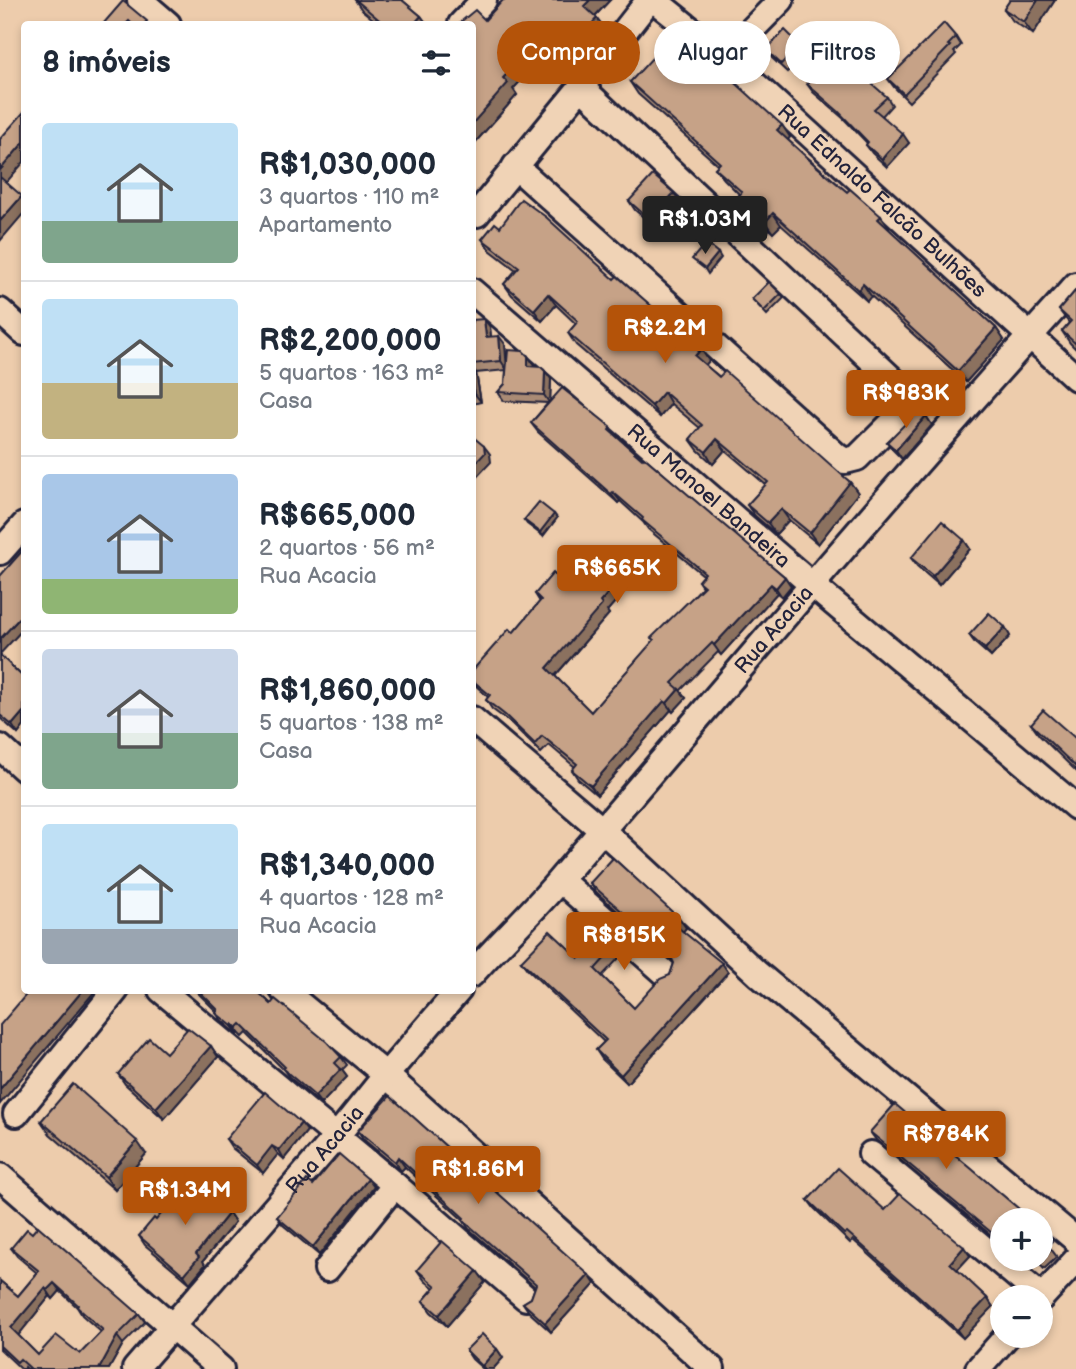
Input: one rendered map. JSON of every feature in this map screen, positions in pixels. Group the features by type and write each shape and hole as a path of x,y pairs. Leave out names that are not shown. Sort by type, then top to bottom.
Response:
{"street":[{"path":"140,0 164,21"},
{"path":"464,21 484,0"},
{"path":"477,214 651,0"},
{"name":"Rua Ednaldo Falcão Bulhões","path":"651,0 678,21"},
{"path":"760,21 781,0"},
{"name":"Rua Ednaldo Falcão Bulhões","path":"753,84 1076,379"},
{"path":"515,166 837,456 845,461 857,458 901,414 905,401 902,390 894,381 581,87"},
{"name":"Rua Acacia","path":"476,969 560,880 811,584 1076,285"},
{"name":"Rua Manoel Bandeira","path":"476,294 811,584 1076,807"},
{"path":"0,311 21,330"},
{"path":"0,552 21,528"},
{"path":"476,722 602,830 758,974 1076,1240"},
{"path":"0,747 21,766"},
{"path":"560,880 666,973"},
{"path":"16,1114 113,994"},
{"path":"166,994 526,1298"},
{"path":"287,994 386,1075 712,1369"},
{"name":"Rua Acacia","path":"135,1369 456,994"},
{"path":"871,1154 1027,1285"},
{"path":"0,1176 221,1369"},
{"path":"327,1269 395,1185"},
{"path":"1053,1285 1076,1259"},
{"path":"978,1369 997,1348"}],"building":[{"path":"356,0 402,0 421,16 417,21 380,21"},
{"path":"503,0 590,0 584,6 597,18 594,21 497,21 497,84 507,84 476,119 476,21 462,21 475,10 485,20"},
{"path":"1010,0 1038,0 1024,22 1004,9"},
{"path":"123,1 147,21 129,21 106,21"},
{"path":"944,23 956,37 904,94 893,84 900,84 900,67"},
{"path":"785,30 785,60 781,64 771,55 771,45"},
{"path":"654,56 654,84 737,84 782,125 777,130 847,192 850,189 881,216 878,219 996,328 958,371 863,284 858,290 773,213 765,222 738,197 742,192 715,168 720,163 632,84 640,84 640,71"},
{"path":"807,84 872,84 887,97 874,109 903,134 882,159 866,145 868,142"},
{"path":"21,115 21,146 0,170 0,139"},
{"path":"653,175 674,193 650,220 629,201"},
{"path":"0,177 21,197 0,221"},
{"path":"521,199 546,217 614,279 617,276 701,349 695,356 719,377 725,371 850,482 810,533 781,509 768,523 747,505 768,482 717,439 706,452 690,439 702,425 664,392 652,406 568,333 578,321 548,294 534,310 504,284 519,267 482,239 495,223 500,227"},
{"path":"706,243 718,253 705,269 692,259"},
{"path":"769,282 781,294 764,311 752,299"},
{"path":"1076,290 1076,344 1062,331 1071,321 1059,310"},
{"path":"484,319 486,337 499,336 501,361 476,364 476,320"},
{"path":"508,350 523,351 528,356 528,366 541,367 545,371 544,395 498,392 505,384"},
{"path":"562,388 611,427 609,430 642,459 644,457 785,577 776,588 771,584 714,645 712,643 672,683 679,689 667,703 664,701 591,786 572,770 577,764 542,736 535,744 486,700 490,695 476,683 476,666 509,629 513,633 541,600 535,594 553,573 556,576 581,548 602,566 606,561 623,576 600,602 602,605 547,668 591,712 654,640 651,638 704,586 698,581 705,573 531,423"},
{"path":"919,410 926,416 896,450 887,442"},
{"path":"476,439 484,446 485,453 476,463"},
{"path":"539,502 554,514 540,532 524,520"},
{"path":"942,521 964,540 933,576 911,558"},
{"path":"21,552 21,616 0,639 0,576"},
{"path":"989,613 1005,627 985,649 969,635"},
{"path":"0,655 21,675 21,714 12,725 0,715"},
{"path":"1043,710 1076,737 1076,767 1031,724"},
{"path":"613,858 680,919 675,925 722,963 621,1075 596,1050 606,1040 521,961 550,931 579,958 602,934 616,946 595,969 634,1008 660,979 670,975 674,963 669,953 590,883"},
{"path":"27,994 80,994 0,1089 0,1025"},
{"path":"202,994 260,994 271,1004 275,999 327,1042 341,1057 335,1063 341,1069 315,1096 283,1069 285,1067 241,1024 237,1028 233,1024 232,1026 216,1013 218,1010"},
{"path":"188,1028 211,1046 156,1108 118,1074 149,1038 166,1053"},
{"path":"73,1084 137,1141 106,1177 41,1121"},
{"path":"265,1092 301,1123 279,1150 272,1146 257,1165 226,1139"},
{"path":"390,1096 589,1275 545,1323 523,1303 531,1298 536,1284 463,1220 464,1218 398,1157 395,1162 358,1131"},
{"path":"895,1104 1018,1208 990,1208 990,1231 870,1132"},
{"path":"339,1154 368,1179 313,1247 277,1217 307,1180 313,1185"},
{"path":"838,1168 885,1210 900,1194 964,1247 950,1263 987,1298 957,1330 808,1200"},
{"path":"189,1180 229,1213 196,1254 199,1257 184,1275 139,1236"},
{"path":"38,1226 139,1314 117,1336 99,1369 31,1369 20,1359 17,1362 0,1346 0,1281 18,1296 39,1271 11,1248 27,1229 32,1233","holes":["54,1283 78,1305 77,1307 103,1330 80,1354 56,1335 38,1355 11,1328 45,1288 47,1290"]},
{"path":"442,1241 477,1271 439,1315 423,1301 436,1286 417,1270"},
{"path":"482,1334 497,1349 482,1366 466,1350"}]}
